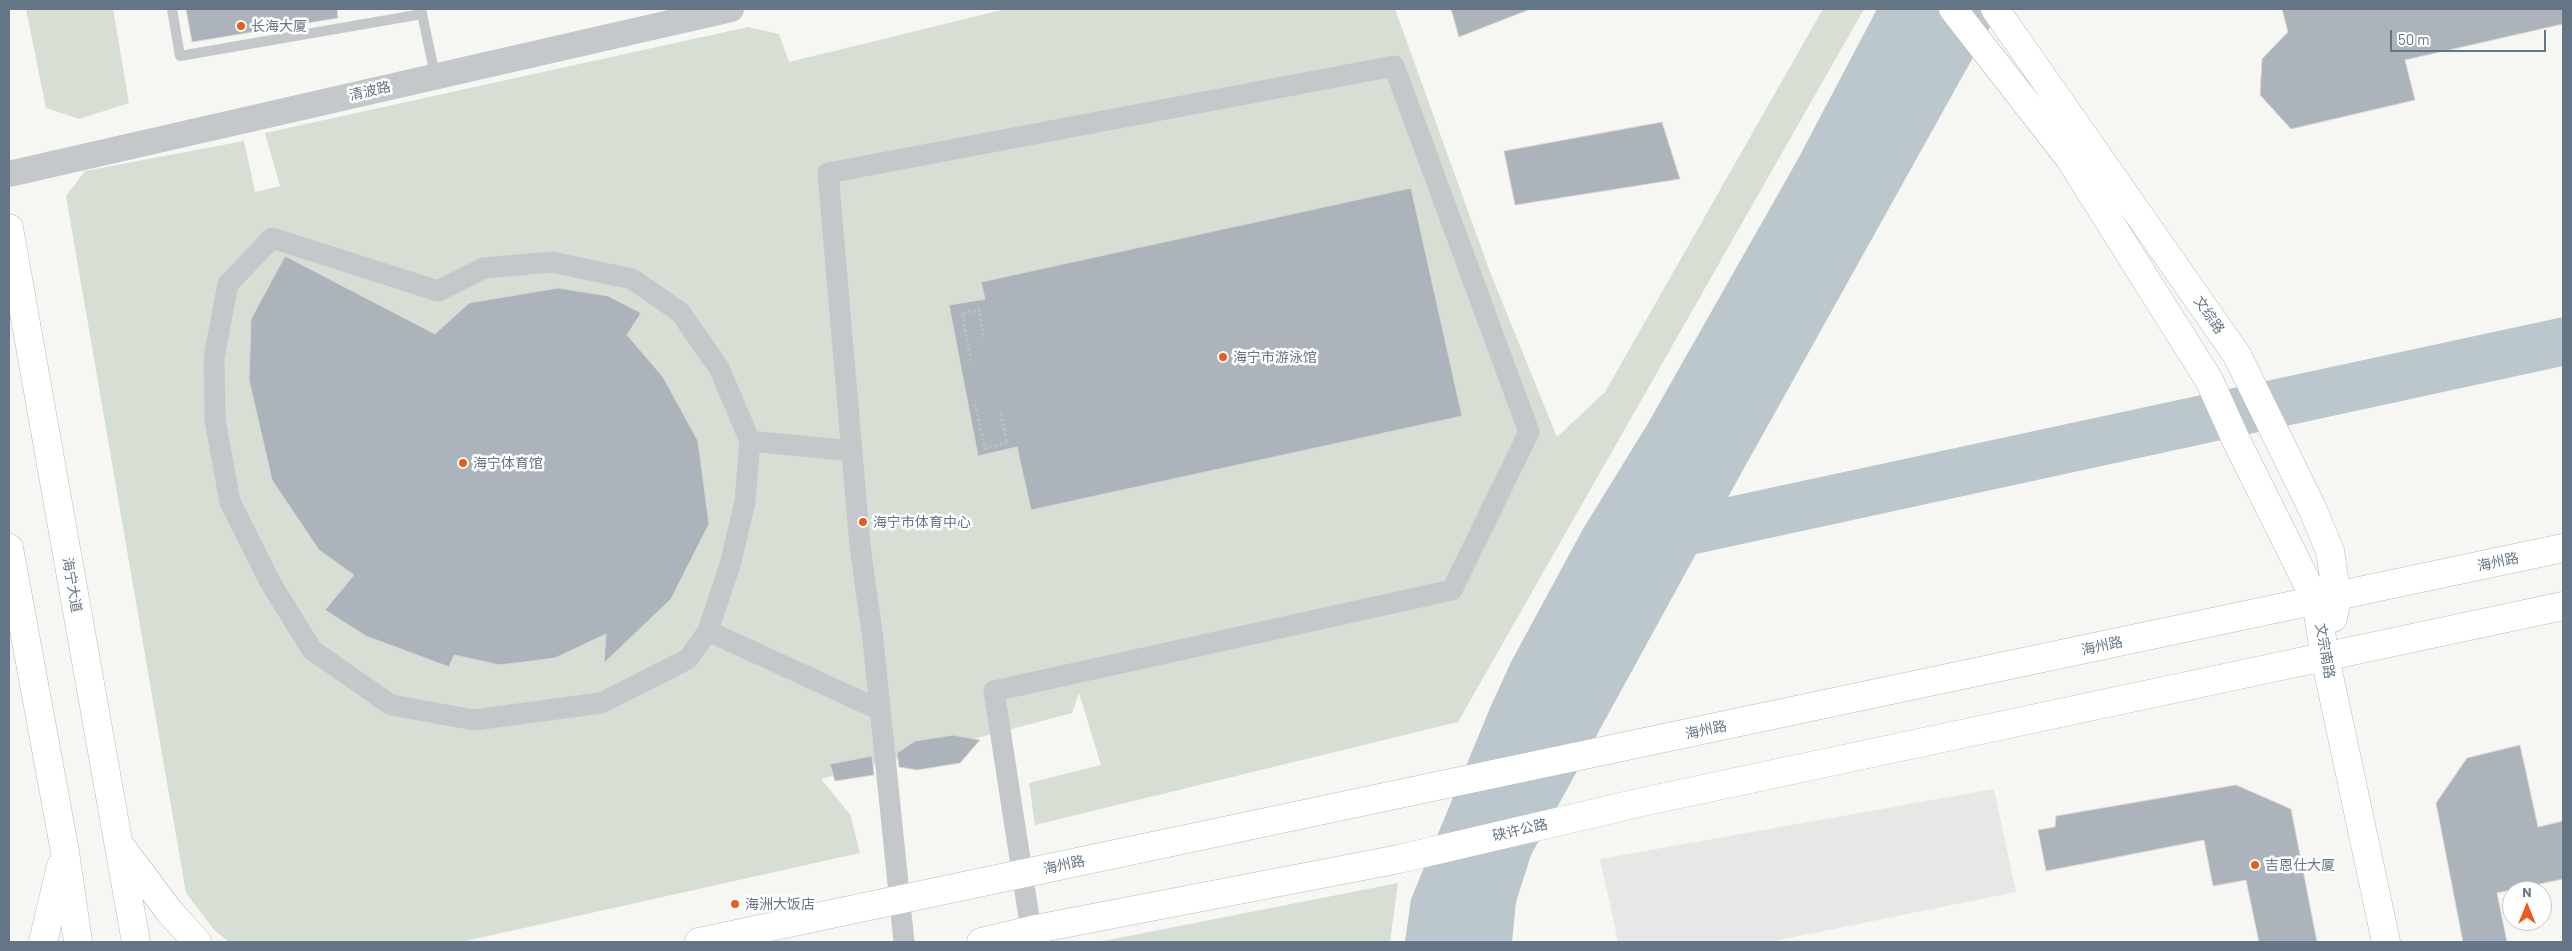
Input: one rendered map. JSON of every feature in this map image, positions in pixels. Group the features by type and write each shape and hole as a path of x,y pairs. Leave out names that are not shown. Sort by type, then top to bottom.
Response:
{"main road":[{"path":"1953,9 2070,159 2208,380 2237,442 2326,599"},
{"name":"文综路","path":"1995,9 2237,355 2312,508 2330,551 2326,599 2325,657"},
{"name":"海宁大道","path":"9,228 136,942"},
{"path":"9,548 65,852 78,942"},
{"name":"海州路","path":"699,942 2563,548"},
{"path":"2325,657 2563,606"},
{"name":"硖许公路","path":"1031,930 1399,859 1642,802 2325,657"},
{"name":"文宗南路","path":"2325,657 2386,942"},
{"path":"118,843 169,911 197,942"},
{"path":"43,942 65,852"},
{"path":"981,942 1031,930"}],"street":[{"name":"清波路","path":"9,174 704,12 731,9"},
{"path":"904,942 880,710 860,546 828,173 1394,66 1529,432 1452,590 994,691 1031,930"},
{"path":"272,238 438,291 484,268 552,262 632,279 680,312 720,368 750,441 745,502 730,565 708,630 688,659 600,703 474,720 391,706 312,650 270,582 230,502 215,420 214,358 228,284 272,238"},
{"path":"750,441 852,451"},
{"path":"708,630 880,710"}],"lane":[{"path":"172,9 180,56 422,11 435,76"}],"path":[{"path":"971,361 962,313 979,310 984,340"},
{"path":"974,404 985,448 1007,443 1000,411"}],"shaded area":[{"path":"26,9 113,9 129,103 79,119 46,108"},
{"name":"海宁市体育中心","path":"1006,9 1395,9 1490,272 1557,437 1605,392 1823,9 1864,9 1458,722 1035,825 1029,783 1101,765 1079,693 1072,713 821,779 850,814 860,853 461,942 229,942 215,931 186,893 66,196 85,171 244,141 255,192 280,186 265,133 748,27 779,34 789,62"},
{"path":"1877,9 2000,9 1728,497 2563,317 2563,366 1696,554 1531,855 1516,902 1512,942 1405,942 1411,899 1511,662 1583,529 1647,425 1798,159"},
{"path":"1994,789 2016,892 1769,942 1618,942 1600,859"},
{"path":"1398,883 1390,942 1098,942"}],"building":[{"name":"长海大厦","path":"186,9 337,9 338,18 192,42"},
{"path":"1451,9 1528,9 1528,10 1459,37"},
{"path":"2282,9 2563,9 2563,24 2405,60 2415,100 2291,129 2260,95 2262,59 2288,32"},
{"path":"1662,122 1680,179 1515,205 1504,151"},
{"name":"海宁市游泳馆","path":"1411,188 1462,416 1031,510 1017,447 978,456 949,305 985,299 981,282"},
{"name":"海宁体育馆","path":"285,256 435,334 469,303 558,288 608,296 641,313 627,335 663,377 698,441 709,524 671,599 604,663 606,634 555,658 500,665 454,655 449,667 366,636 325,610 354,575 319,550 272,480 249,380 251,319"},
{"path":"953,735 980,740 960,763 917,770 899,767 897,753 915,741"},
{"path":"2520,745 2538,827 2563,821 2563,879 2552,881 2502,881 2502,892 2497,893 2502,918 2502,931 2505,931 2507,942 2463,942 2436,803 2467,758"},
{"path":"872,756 874,775 835,781 830,764"},
{"name":"吉恩仕大厦","path":"2236,785 2291,809 2317,942 2259,942 2246,880 2213,886 2204,840 2046,871 2038,830 2055,827 2056,816"}],"place":[{"name":"长海大厦","path":"241,26"},
{"name":"海宁市游泳馆","path":"1223,357"},
{"name":"海宁体育馆","path":"463,463"},
{"name":"海宁市体育中心","path":"863,522"},
{"name":"吉恩仕大厦","path":"2255,865"},
{"name":"海洲大饭店","path":"735,904"}]}
